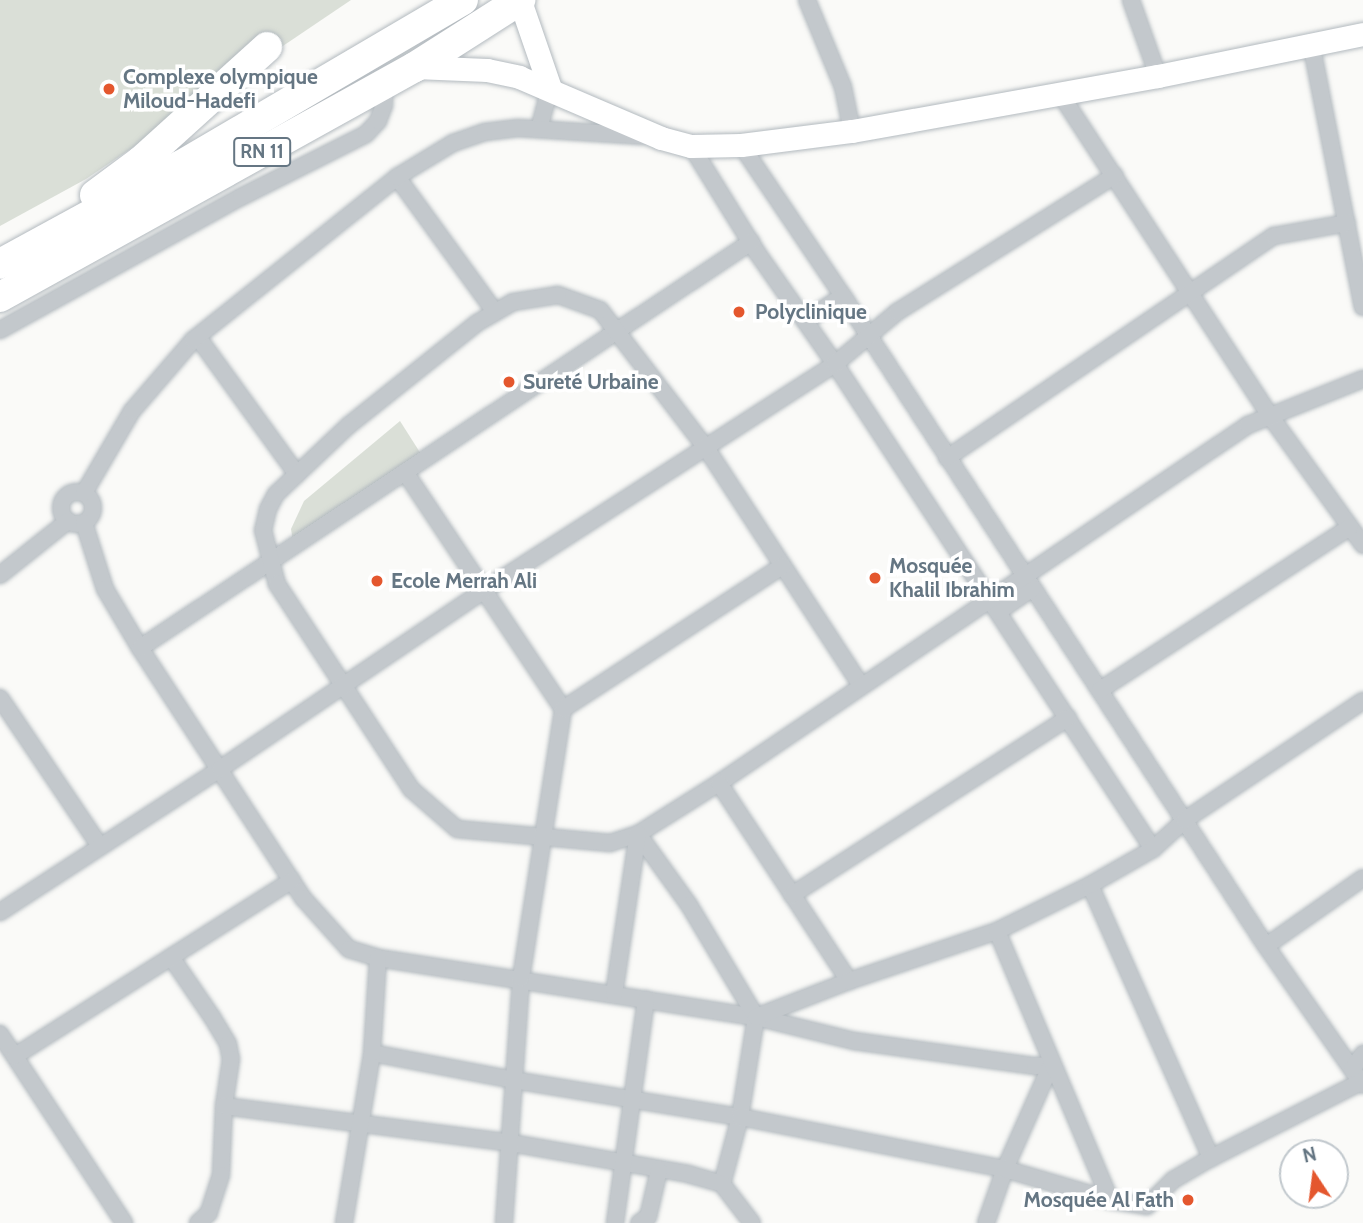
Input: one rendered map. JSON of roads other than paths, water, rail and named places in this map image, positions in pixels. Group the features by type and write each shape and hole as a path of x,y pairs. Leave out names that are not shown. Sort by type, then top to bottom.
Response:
{"highway":[{"name":"RN 11","path":"0,261 180,166 463,0"},
{"name":"RN 11","path":"0,297 415,67 520,0"},
{"path":"0,261 141,161 267,47"}],"street":[{"path":"520,0 550,88 538,129"},
{"path":"807,0 843,87 852,131"},
{"path":"1131,0 1158,76"},
{"path":"415,67 487,70 550,88 607,117 661,138 691,146 741,145 852,131 1158,76 1363,34"},
{"path":"1311,43 1363,307"},
{"path":"0,330 241,197 366,134 377,121 384,105 384,84"},
{"path":"1059,92 1270,416 1363,545"},
{"path":"84,493 132,411 193,340 397,177 453,144 485,132 538,129 661,138"},
{"path":"741,145 843,296 1266,946 1359,1079"},
{"path":"691,146 751,243 835,364 1153,849"},
{"path":"0,912 99,845 220,769 486,589 835,364 897,312 1115,175"},
{"path":"397,177 495,312"},
{"path":"947,458 1274,236 1347,223"},
{"path":"140,648 751,243"},
{"path":"860,684 706,448 617,331 600,310 558,295 513,302 477,323 349,425 275,494 268,509 263,530 277,584 411,789 457,829 610,843 638,834 719,783 860,684 994,605 1248,425 1363,379"},
{"path":"805,321 843,296"},
{"path":"202,343 297,474"},
{"path":"405,472 486,589 563,709 521,978 504,1223"},
{"path":"0,575 76,522 93,511 92,500 84,493 74,492 62,502 62,512 76,522 105,589 140,648 303,898 349,949 378,958 521,978 757,1017 854,1041 1035,1066 1051,1065"},
{"path":"1100,690 1350,527"},
{"path":"563,709 782,566"},
{"path":"0,698 5,717 99,845"},
{"path":"757,1017 849,981 997,931 1090,885 1153,849 1185,820 1363,701"},
{"path":"792,895 1068,718"},
{"path":"719,783 849,981"},
{"path":"614,994 638,834"},
{"path":"638,834 689,905 757,1017 740,1117 722,1184"},
{"path":"1266,946 1363,878"},
{"path":"15,1056 292,880"},
{"path":"1090,885 1211,1158"},
{"path":"997,931 1051,1065 1110,1200"},
{"path":"171,957 228,1044 230,1074 224,1106 221,1175 209,1213 198,1223"},
{"path":"344,1223 373,1053 378,958"},
{"path":"615,1223 646,999"},
{"path":"0,1034 124,1223"},
{"path":"373,1053 513,1080 740,1117 1004,1169 1110,1200 1147,1206"},
{"path":"1359,1079 1363,1054"},
{"path":"986,1223 1004,1169 1051,1065"},
{"path":"1142,1223 1147,1206 1173,1180 1359,1079"},
{"path":"224,1106 511,1143 659,1170 722,1184 752,1223"},
{"path":"647,1221 659,1170"}],"place":[{"name":"Complexe olympique Miloud-Hadefi","path":"109,89"},
{"name":"Polyclinique","path":"739,312"},
{"name":"Sureté Urbaine","path":"509,382"},
{"name":"Mosquée Khalil Ibrahim","path":"875,578"},
{"name":"Ecole Merrah Ali","path":"377,581"},
{"name":"Mosquée Al Fath","path":"1188,1200"}]}
